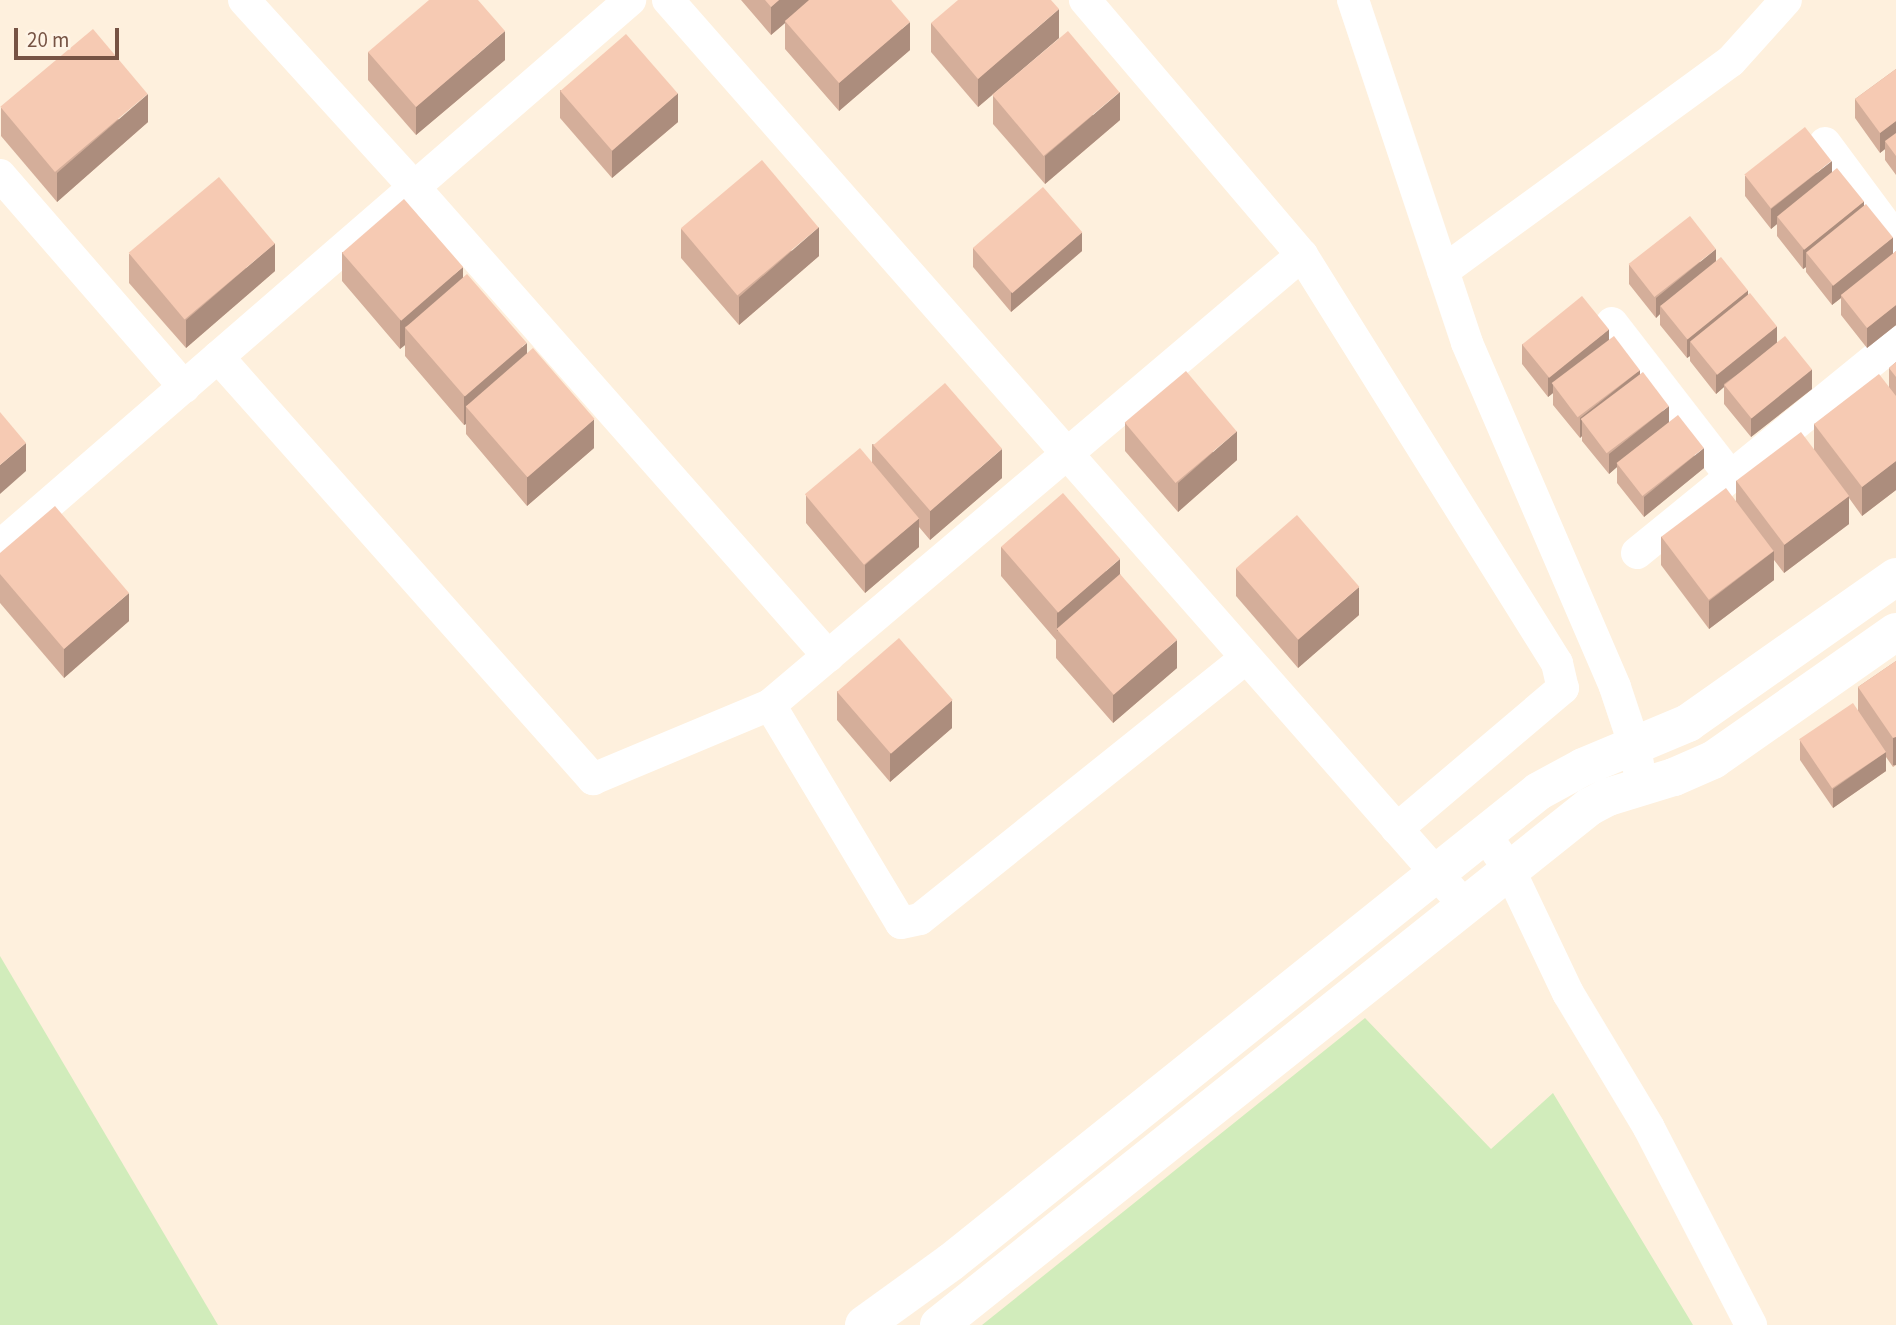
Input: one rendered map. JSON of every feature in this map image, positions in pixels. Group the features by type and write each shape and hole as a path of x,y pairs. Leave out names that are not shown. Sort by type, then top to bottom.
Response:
{"street":[{"path":"244,0 414,187 828,656"},
{"path":"0,546 631,0"},
{"path":"668,0 1466,907"},
{"path":"1085,0 1302,255 1557,663 1563,688 1397,829"},
{"path":"1353,0 1467,343 1615,687 1635,747 1642,787"},
{"path":"1443,271 1731,61 1786,0"},
{"path":"1825,144 1896,239"},
{"path":"0,175 184,387"},
{"path":"218,357 593,779 770,705 1302,255"},
{"path":"1612,323 1731,477"},
{"path":"1637,553 1896,342"},
{"path":"864,1325 951,1262 1539,791 1583,767 1688,723 1896,577"},
{"path":"939,1325 1589,807 1615,794 1675,777 1713,760 1896,632"},
{"path":"770,705 901,923 920,919 1246,658"},
{"path":"1485,834 1510,871 1568,993 1649,1128 1751,1325"}],"green space":[{"path":"0,956 218,1325 0,1325"},
{"path":"1365,1018 1491,1149 1553,1093 1693,1325 982,1325"}],"building":[{"path":"429,0 478,0 505,31 416,107 368,52"},
{"path":"765,0 779,0 771,7"},
{"path":"809,0 891,0 910,22 839,83 785,21"},
{"path":"958,0 1051,0 1059,9 978,79 931,23"},
{"path":"93,29 148,94 55,172 0,107"},
{"path":"1068,31 1119,92 1044,156 992,95"},
{"path":"626,34 678,94 612,151 560,91"},
{"path":"1896,69 1896,121 1880,133 1855,99"},
{"path":"1805,127 1831,161 1771,208 1744,174"},
{"path":"1896,133 1896,156 1885,141"},
{"path":"762,160 819,227 737,296 681,228"},
{"path":"1837,168 1864,201 1804,250 1777,216"},
{"path":"219,177 275,244 185,319 129,253"},
{"path":"1043,187 1082,232 1012,293 973,248"},
{"path":"404,199 463,267 401,321 342,253"},
{"path":"1866,204 1893,237 1833,286 1806,252"},
{"path":"1690,216 1716,249 1654,297 1629,264"},
{"path":"1896,251 1896,305 1867,328 1841,295"},
{"path":"1721,257 1748,290 1687,340 1660,306"},
{"path":"467,274 527,343 465,396 405,328"},
{"path":"1750,293 1777,326 1717,375 1690,341"},
{"path":"1582,296 1609,329 1549,378 1522,344"},
{"path":"1614,336 1640,370 1578,417 1552,383"},
{"path":"1785,336 1812,369 1751,419 1724,385"},
{"path":"533,348 595,419 528,477 466,406"},
{"path":"1896,362 1896,377 1889,368"},
{"path":"1186,371 1237,432 1175,483 1125,422"},
{"path":"1643,372 1669,406 1607,453 1581,419"},
{"path":"1879,374 1896,396 1896,461 1862,487 1814,424"},
{"path":"945,383 1002,449 930,511 873,445"},
{"path":"0,412 26,443 0,465"},
{"path":"1678,415 1704,448 1642,496 1617,463"},
{"path":"1801,432 1849,496 1784,545 1736,481"},
{"path":"860,448 919,518 864,565 805,494"},
{"path":"1726,488 1774,551 1709,600 1661,537"},
{"path":"1063,493 1120,559 1058,612 1001,547"},
{"path":"55,506 129,593 64,649 0,574 0,553"},
{"path":"1297,515 1359,587 1298,640 1236,568"},
{"path":"1120,574 1177,640 1114,695 1057,629"},
{"path":"899,638 953,700 891,754 837,692"},
{"path":"1896,661 1896,737 1893,738 1858,687"},
{"path":"1853,703 1886,752 1832,788 1799,739"}]}
